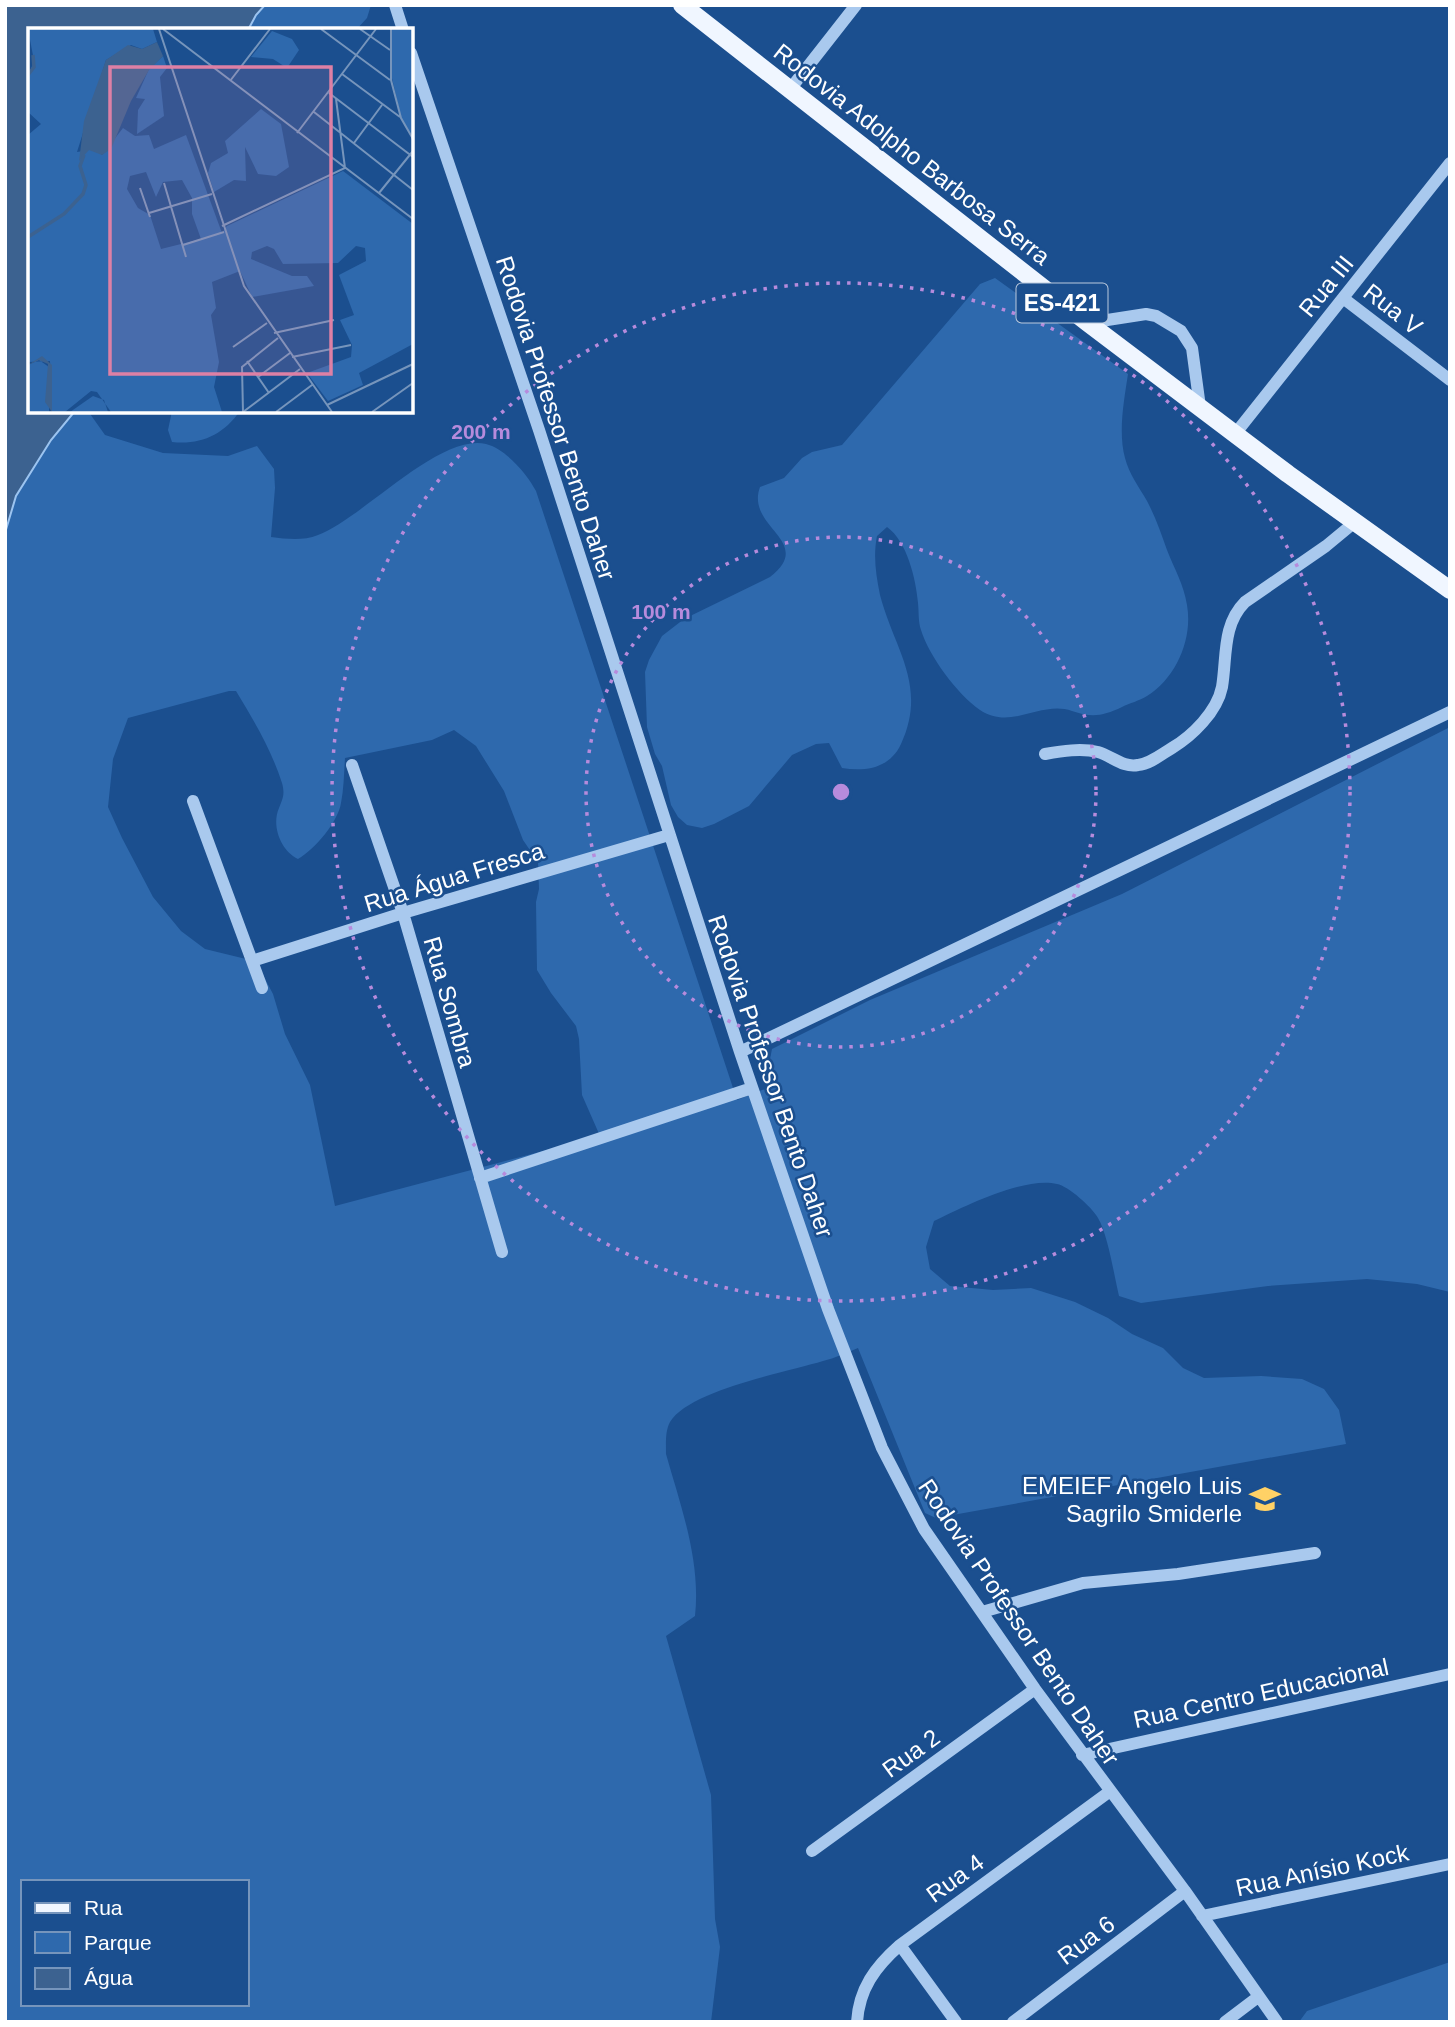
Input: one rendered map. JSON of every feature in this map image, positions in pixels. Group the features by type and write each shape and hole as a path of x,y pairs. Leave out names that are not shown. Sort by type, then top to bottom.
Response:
{"main road":[{"name":"Rodovia Adolpho Barbosa Serra","path":"682,5 1088,323 1450,590"}],"street":[{"path":"395,5 402,28"},
{"path":"791,88 856,5"},
{"name":"Rodovia Professor Bento Daher","path":"413,59 539,430 752,1088 828,1309 882,1448 924,1528 1082,1755 1185,1891 1277,2022"},
{"name":"Rua III","path":"1235,434 1448,169"},
{"name":"Rua V","path":"1343,298 1450,380"},
{"path":"1088,323 1146,314 1156,316 1181,331 1192,348 1200,407"},
{"path":"1045,754 1095,751 1124,764 1136,766 1146,763 1184,740 1200,725 1222,690 1230,625 1236,611 1355,522"},
{"path":"740,1052 1450,712"},
{"name":"Rua Sombra","path":"352,765 402,913 502,1252"},
{"path":"193,802 262,988"},
{"name":"Rua Água Fresca","path":"252,961 402,913 669,835"},
{"path":"480,1178 752,1088"},
{"path":"982,1612 1083,1583 1178,1574 1315,1553"},
{"name":"Rua Centro Educacional","path":"1082,1755 1450,1674"},
{"name":"Rua 2","path":"812,1851 1035,1689"},
{"name":"Rua 4","path":"856,2022 858,2003 867,1981 882,1961 1109,1792"},
{"name":"Rua Anísio Kock","path":"1202,1916 1450,1864"},
{"name":"Rua 6","path":"1013,2022 1185,1891"},
{"path":"900,1945 956,2022"},
{"path":"1225,2022 1258,1997"}],"green space":[{"path":"265,5 371,5 367,18 358,28 249,28"},
{"path":"995,278 1128,374 1122,427 1125,458 1155,519 1186,598 1188,618 1185,644 1174,668 1147,696 1103,714 1086,715 1049,709 1015,717 992,716 971,703 953,685 930,651 920,627 913,572 900,541 887,527 877,536 876,573 886,614 906,668 911,703 908,723 896,752 884,763 851,769 842,768 829,743 816,744 792,755 749,806 702,828 687,825 671,805 662,766 655,754 647,727 645,672 662,636 684,619 770,577 782,564 786,554 783,544 762,513 758,501 760,487 784,478 802,458 812,452 842,445 980,284"},
{"path":"73,413 89,413 105,435 163,453 228,456 257,446 274,469 271,537 289,539 312,537 336,526 424,463 446,451 467,444 486,444 501,451 515,463 536,491 737,1100 770,1087 767,1074 772,1049 870,1000 1122,894 1450,727 1450,1292 1417,1284 1367,1279 1268,1286 1141,1303 1119,1296 1105,1234 1095,1213 1079,1198 1057,1184 1028,1184 961,1208 934,1221 926,1247 930,1269 950,1286 993,1290 1031,1288 1075,1302 1163,1348 1183,1368 1204,1378 1261,1376 1302,1379 1324,1389 1339,1410 1346,1444 936,1518 925,1513 858,1348 827,1360 717,1392 681,1411 670,1422 666,1454 688,1534 696,1595 695,1616 666,1636 711,1795 715,1919 720,1947 711,2022 5,2022 5,533 16,496 51,440","holes":["236,691 273,758 283,790 277,815 277,830 282,844 298,859 318,842 339,810 345,758 432,740 454,730 476,746 504,791 523,840 538,862 537,970 576,1026 582,1095 600,1136 335,1206 310,1085 285,1034 273,994 263,975 246,959 205,949 181,931 153,897 108,807 113,759 128,718"]},
{"path":"172,413 238,413 219,432 202,440 172,442 168,430"},
{"path":"1450,1962 1450,2022 1299,2022 1307,2011"}],"water":[{"path":"5,5 265,5 249,28 28,28 28,413 73,413 51,440 16,496 5,533"}],"place":[{"name":"EMEIEF Angelo Luis Sagrilo Smiderle","path":"1265,1499"}]}
